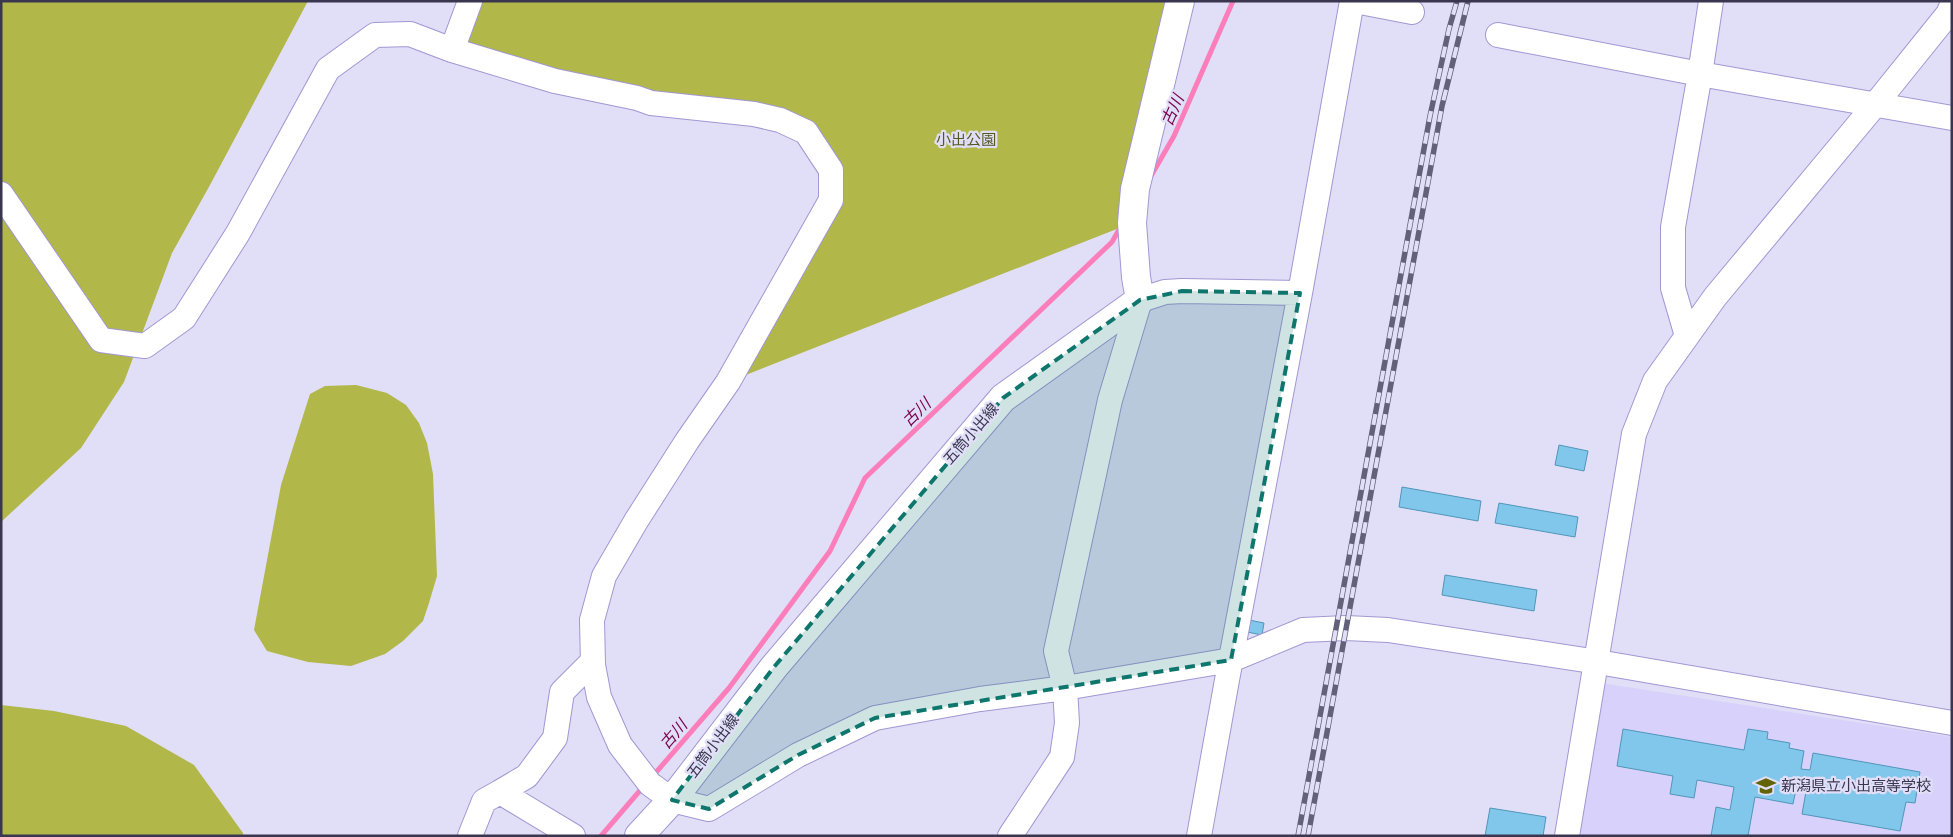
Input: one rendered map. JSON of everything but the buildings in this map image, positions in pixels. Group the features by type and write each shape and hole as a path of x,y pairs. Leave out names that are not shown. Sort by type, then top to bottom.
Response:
{"main road":[{"path":"1140,300 1136,277 1132,223 1135,189 1180,1"},
{"name":"五筒小出線","path":"639,836 672,800 774,667 1003,398 1140,300"}],"street":[{"path":"452,50 470,1"},
{"path":"1199,836 1354,1 1412,12"},
{"path":"1687,336 1672,288 1672,227 1700,74 1711,1"},
{"path":"1567,836 1598,662 1634,434 1655,381 1715,297 1874,106 1948,14 1952,5"},
{"path":"1,194 101,340 145,346 184,318 238,233 328,70 375,35 410,34 452,50 555,81 637,98 651,103 754,114 780,120 806,132 831,170 831,200 728,382 662,481 604,576 592,620 593,660 600,697 620,745 650,784 672,800 709,809 798,755 874,718 980,699 1065,688 1231,660 1303,630 1346,628 1388,630 1598,662 1952,723"},
{"path":"1498,35 1874,106 1952,118"},
{"path":"1010,836 1062,757 1067,723 1065,688 1056,651 1110,400 1140,300 1165,292 1182,291 1300,294"},
{"path":"470,836 484,801 527,776 555,738 562,692 593,660"},
{"path":"500,792 573,836"}],"highlighted area":[{"path":"1182,291 1300,293 1231,660 875,718 798,755 709,809 672,800 774,667 1003,398 1140,300"}],"shaded area":[{"name":"新潟県立小出高等学校","path":"1594,682 1952,737 1952,836 1573,836"}],"green space":[{"path":"1,1 308,1 172,253 124,382 81,448 1,522"},
{"name":"小出公園","path":"474,1 1180,1 1132,223 728,382 831,200 806,132 452,50"},
{"path":"356,385 387,393 406,405 419,423 427,443 433,474 437,576 423,621 403,641 385,654 351,666 308,662 267,651 254,630 281,485 310,394 325,386"},
{"path":"1,705 54,711 126,726 194,765 243,833 243,836 1,836"}],"waterway":[{"name":"古川","path":"1151,176 1174,136 1233,1"},
{"name":"古川","path":"652,777 729,688 830,551 865,478 1112,242 1121,226"},
{"name":"古川","path":"601,836 643,787"}],"railway":[{"path":"1298,836 1430,116 1457,1"},
{"path":"1308,836 1442,106 1468,1"}],"place":[{"name":"新潟県立小出高等学校","path":"1766,786"}]}
